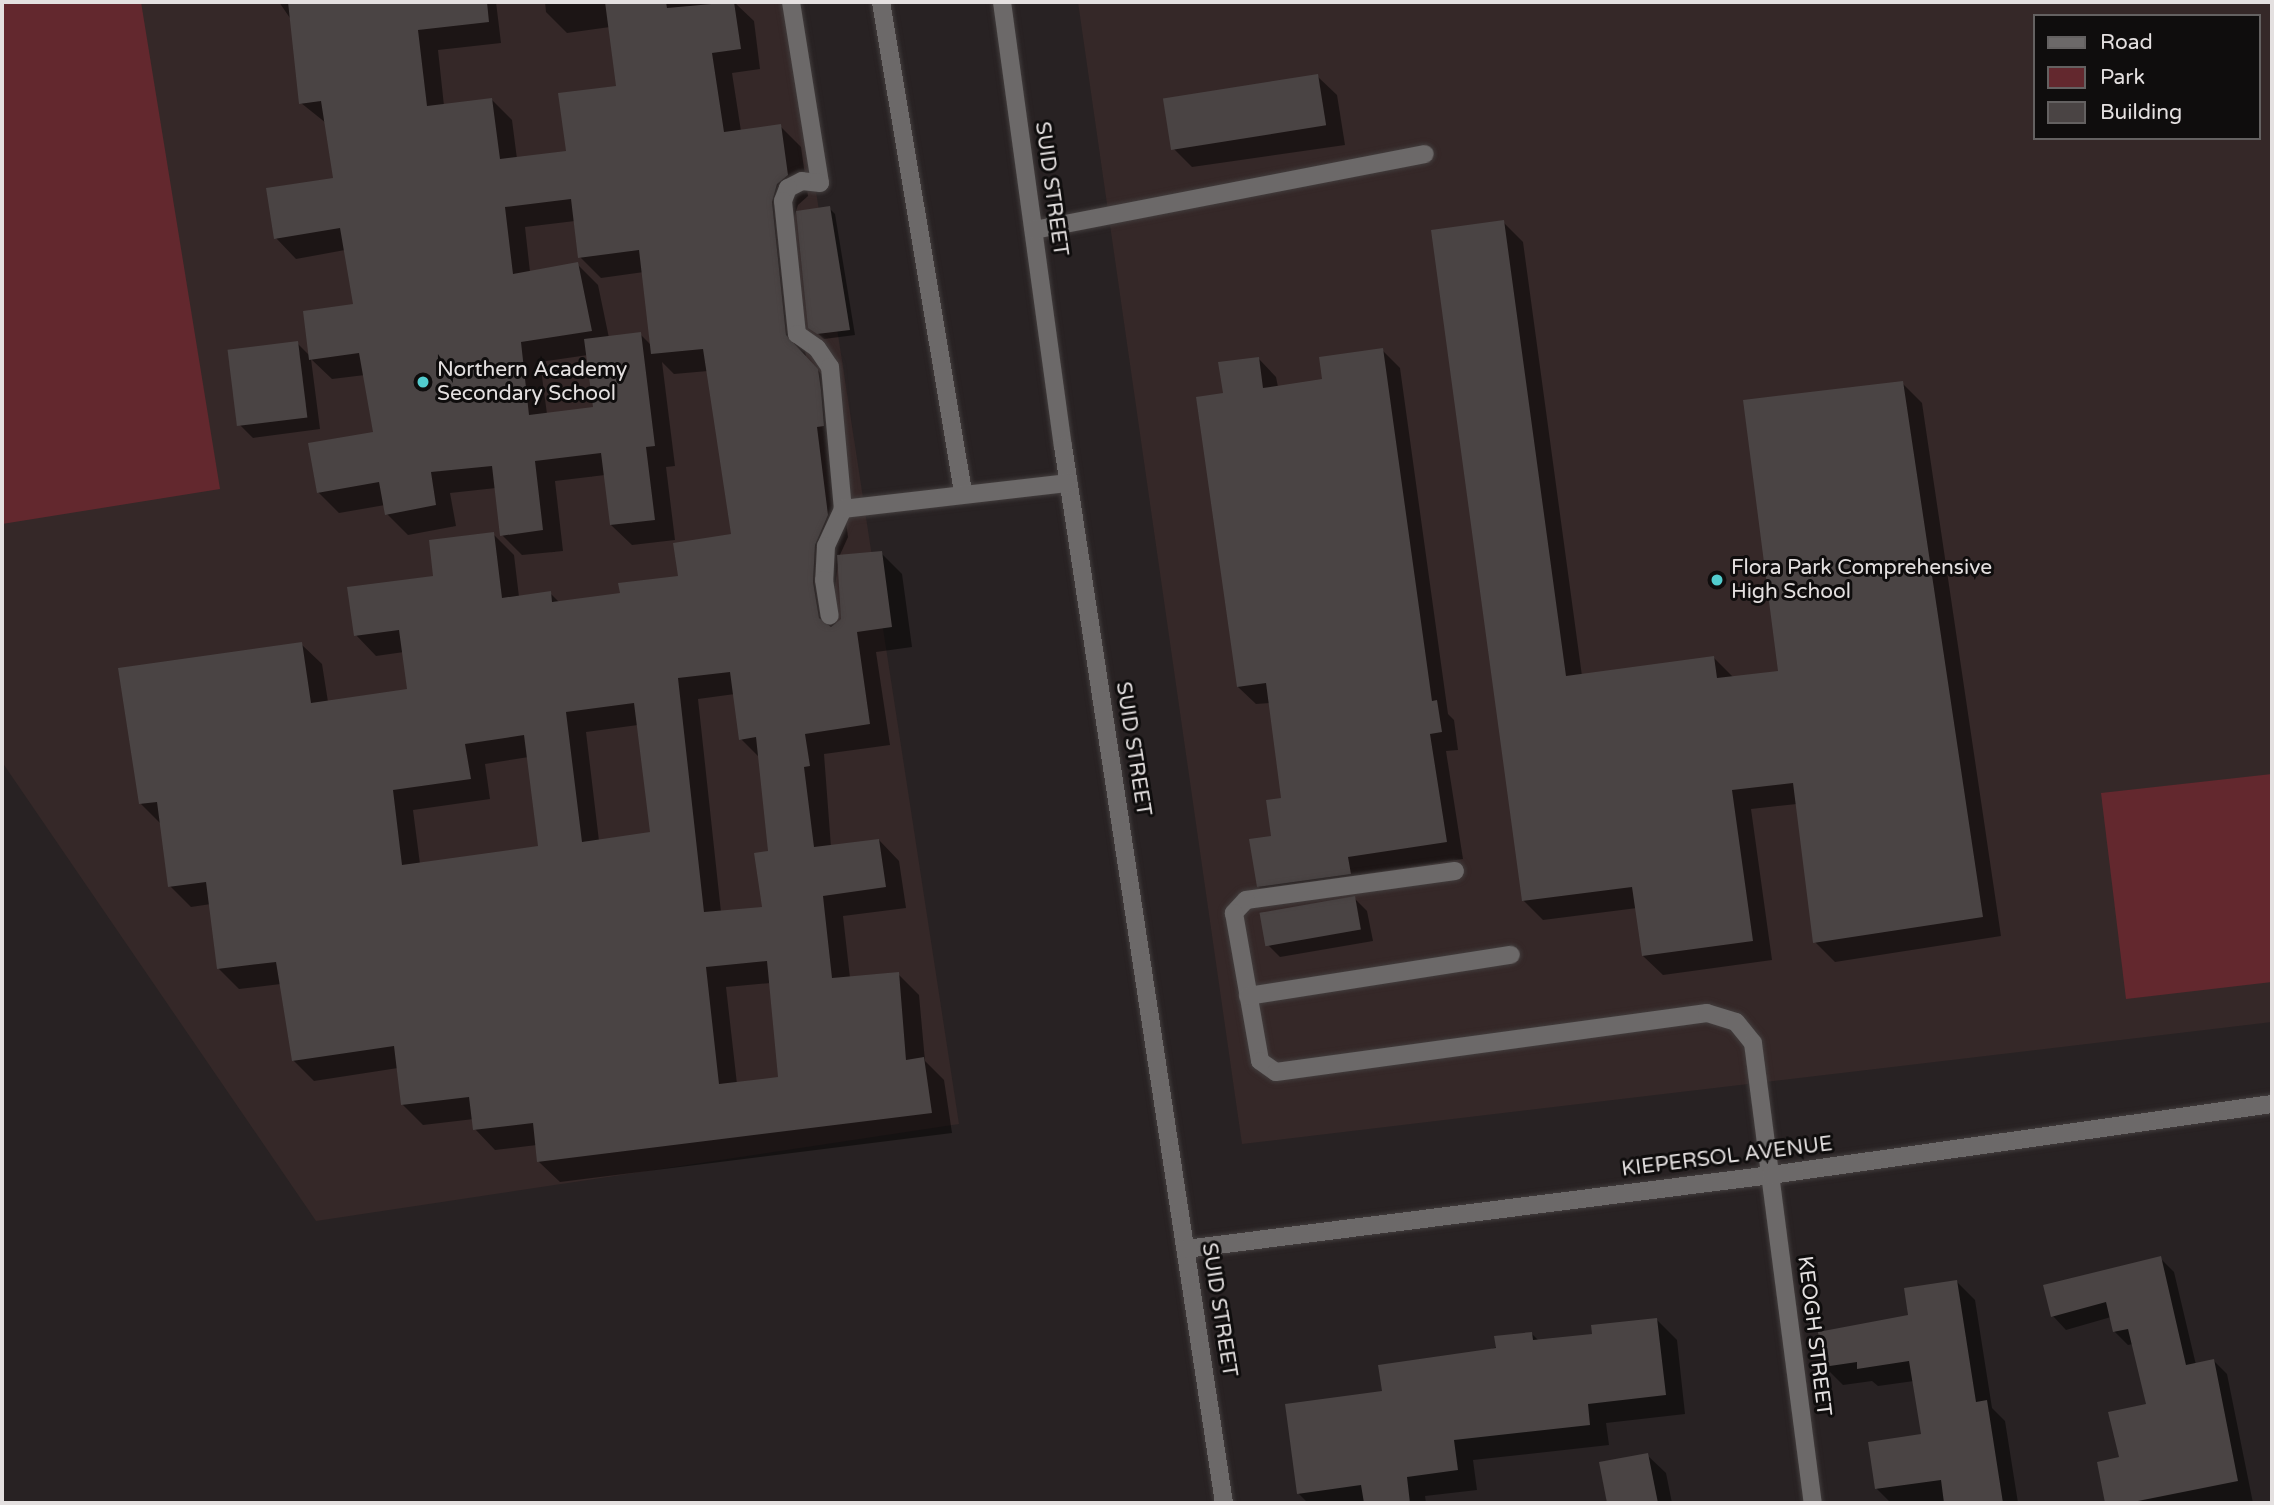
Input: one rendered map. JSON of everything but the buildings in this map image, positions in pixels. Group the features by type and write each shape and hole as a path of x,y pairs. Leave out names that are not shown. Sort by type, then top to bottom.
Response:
{"street":[{"path":"792,2 820,183 802,181 788,188 783,201 797,334 817,348 830,367 843,509 827,546 824,580 830,616"},
{"path":"881,2 963,493"},
{"name":"SUID STREET","path":"1002,2 1069,483 1224,1503"},
{"path":"1034,230 1425,154"},
{"path":"843,509 963,493 1069,483"},
{"name":"KEOGH STREET","path":"1455,871 1246,900 1234,913 1260,1061 1276,1072 1707,1013 1736,1022 1753,1043 1813,1503"},
{"path":"1248,996 1511,955"},
{"name":"KIEPERSOL AVENUE","path":"1186,1249 1771,1175 2272,1104"}],"shaded area":[{"name":"Northern Academy Secondary School","path":"2,2 787,2 959,1124 316,1221 2,762"},
{"name":"Flora Park Comprehensive High School","path":"1078,2 2272,2 2272,1022 1242,1144"}],"green space":[{"path":"2,2 141,2 220,489 2,524"},
{"path":"2272,774 2272,982 2126,999 2101,793"}],"place":[{"name":"Northern Academy Secondary School","path":"423,382"},
{"name":"Flora Park Comprehensive High School","path":"1717,580"}]}
